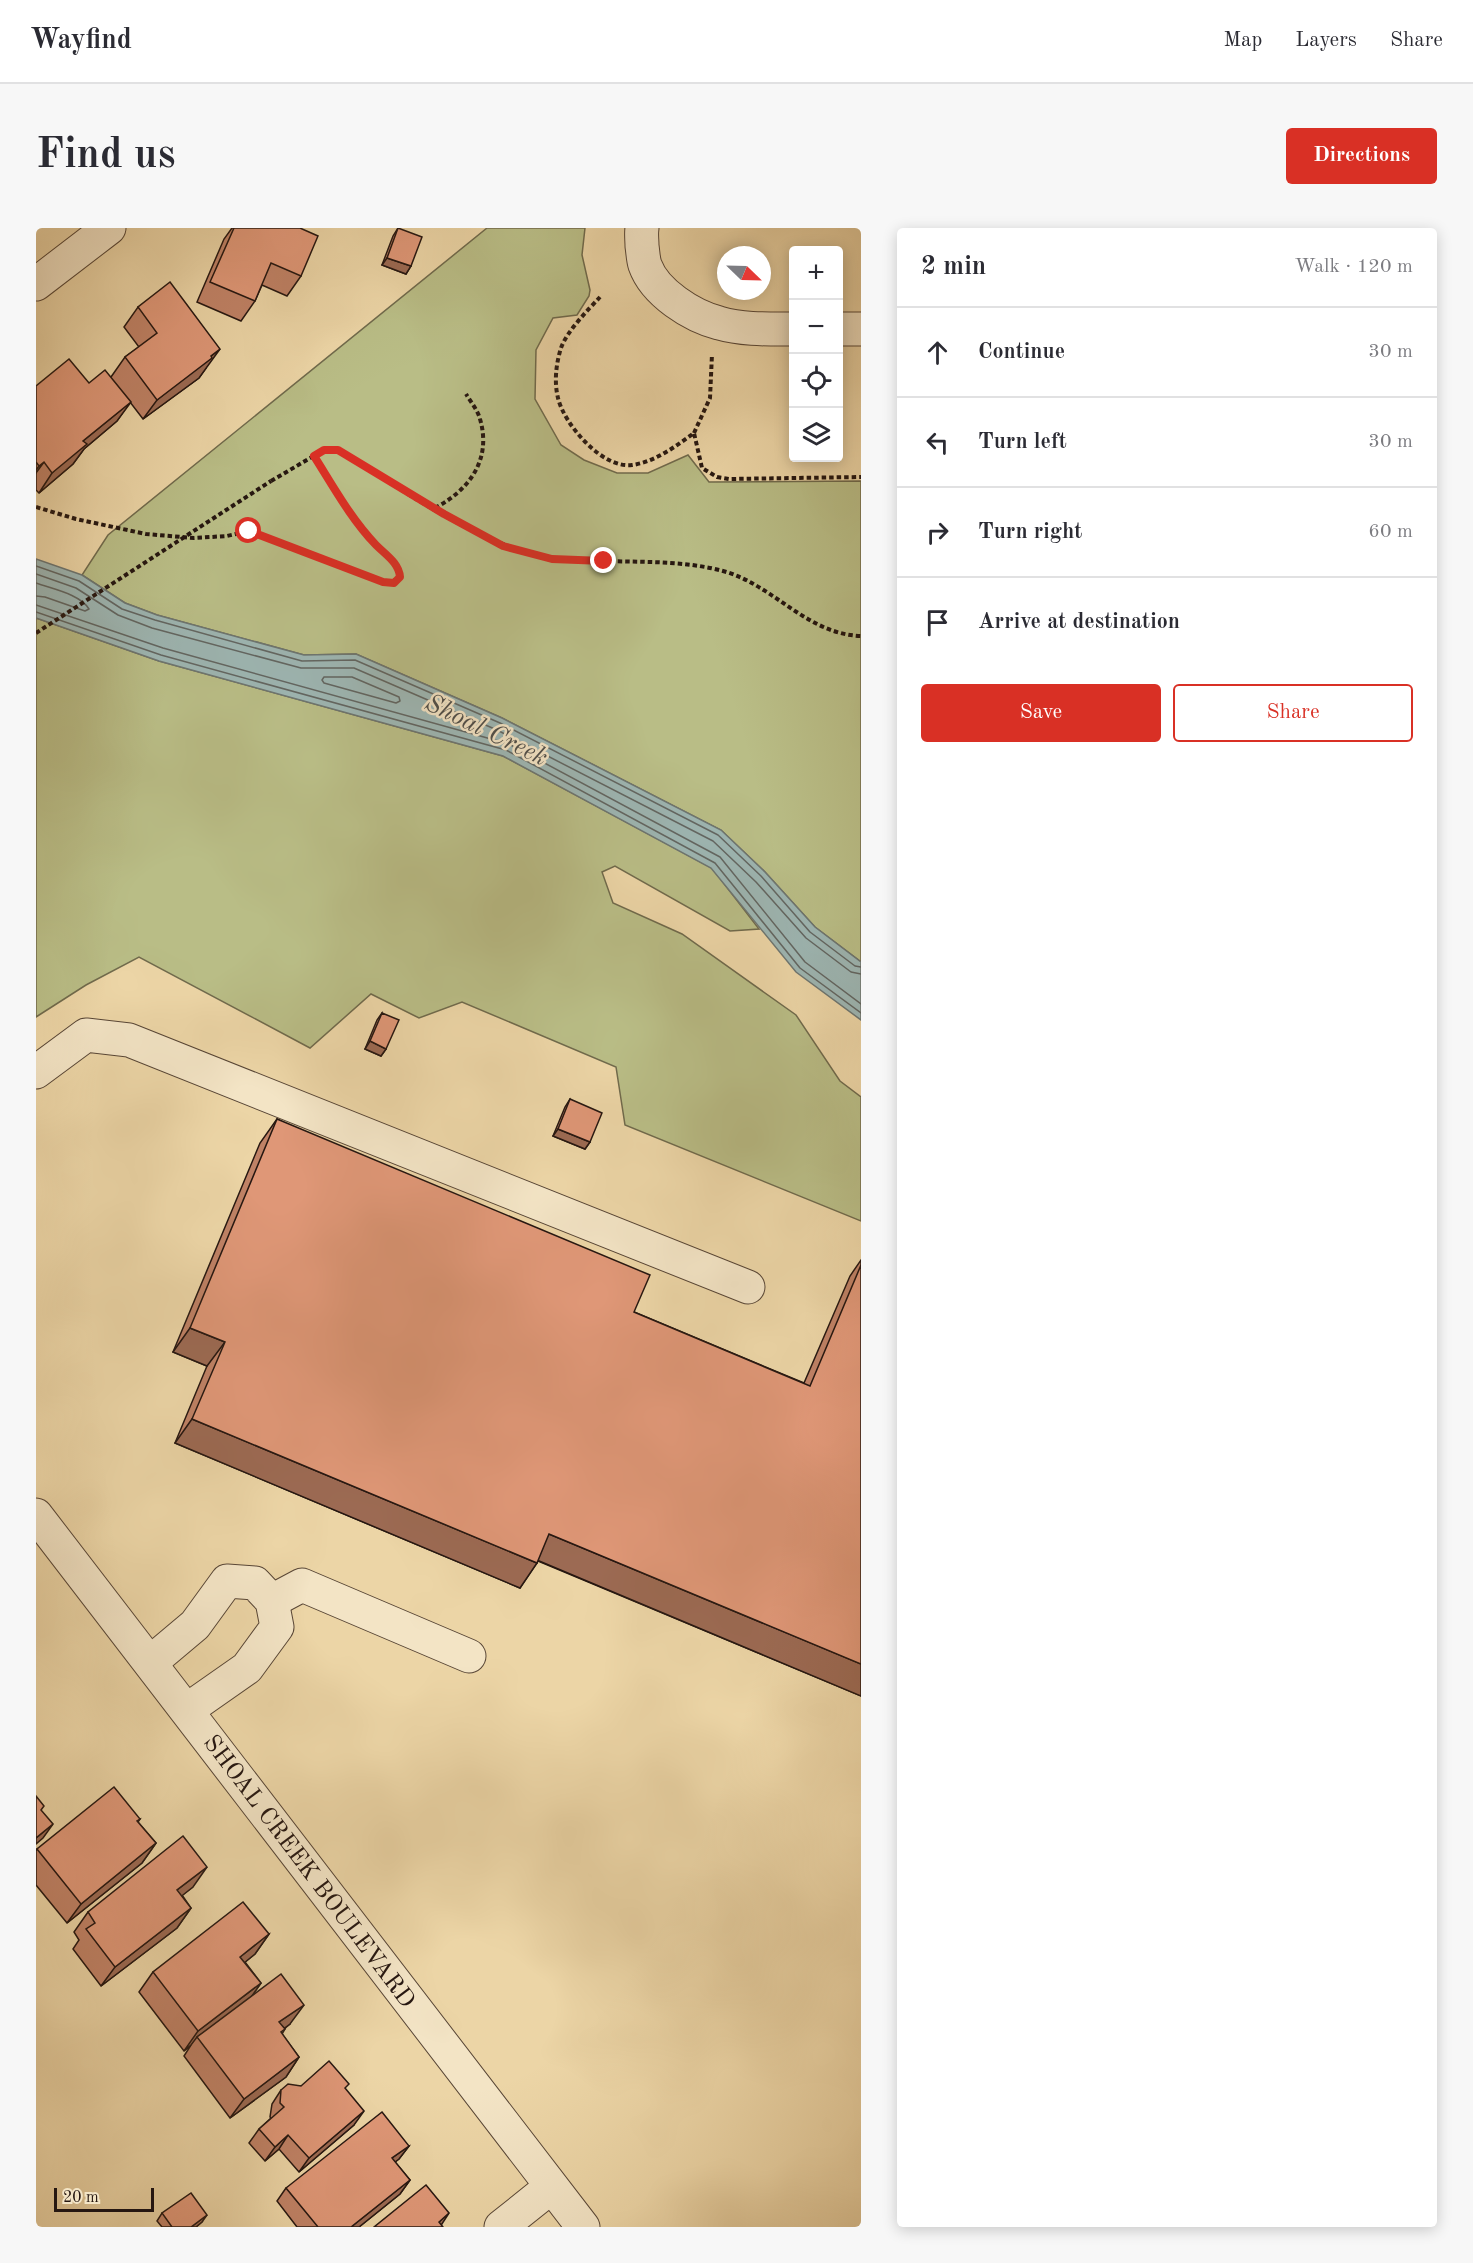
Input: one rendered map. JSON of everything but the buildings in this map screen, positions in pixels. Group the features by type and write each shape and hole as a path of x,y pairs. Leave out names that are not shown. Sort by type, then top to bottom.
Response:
{"street":[{"path":"36,284 109,228"},
{"path":"642,228 645,264 655,283 675,300 696,314 723,324 749,328 789,329"},
{"path":"843,329 861,329"},
{"path":"36,1072 86,1035 129,1040 748,1287"},
{"name":"SHOAL CREEK BOULEVARD","path":"36,1515 583,2227"},
{"path":"150,1662 195,1625 227,1581 255,1583 272,1601 277,1627 251,1664 187,1710"},
{"path":"272,1601 302,1585 469,1656"},
{"path":"501,2227 551,2187"}],"path":[{"path":"600,297 561,346 555,385 564,416 596,452 610,460 631,465 658,456 694,433 710,398 712,354 723,324"},
{"path":"434,508 452,499 468,484 479,464 483,443 480,418 466,394"},
{"path":"694,433 702,468 717,477 729,479 861,477"},
{"path":"36,633 271,481 324,450 338,450 434,508 503,546 552,559 667,563 724,571 751,581 818,626 844,635 861,636"},
{"path":"36,507 76,519 146,534 194,538 227,536 249,531 383,582 394,583 400,577 400,569 345,506 314,456"}],"green space":[{"path":"487,228 585,228 582,255 590,290 589,296 577,315 553,318 536,350 535,399 561,445 584,460 617,473 648,473 688,455 709,482 861,481 861,962 815,927 765,872 721,830 502,718 356,654 304,655 157,615 125,603 82,575 108,535"},
{"path":"36,618 159,661 503,756 712,868 759,929 730,931 615,866 602,872 613,903 682,934 796,1015 840,1081 861,1097 861,1221 625,1125 616,1067 462,1002 419,1018 371,994 310,1048 139,957 86,985 36,1017"}],"water":[{"name":"Shoal Creek","path":"36,559 82,575 125,603 157,615 304,655 356,654 502,718 721,830 765,872 815,927 861,962 861,1020 796,972 711,868 503,756 159,661 36,618"}],"route":[{"path":"249,531 383,582 394,583 400,577 400,569 345,506 314,456 324,450 338,450 444,514 503,546 552,559 604,561"}]}
